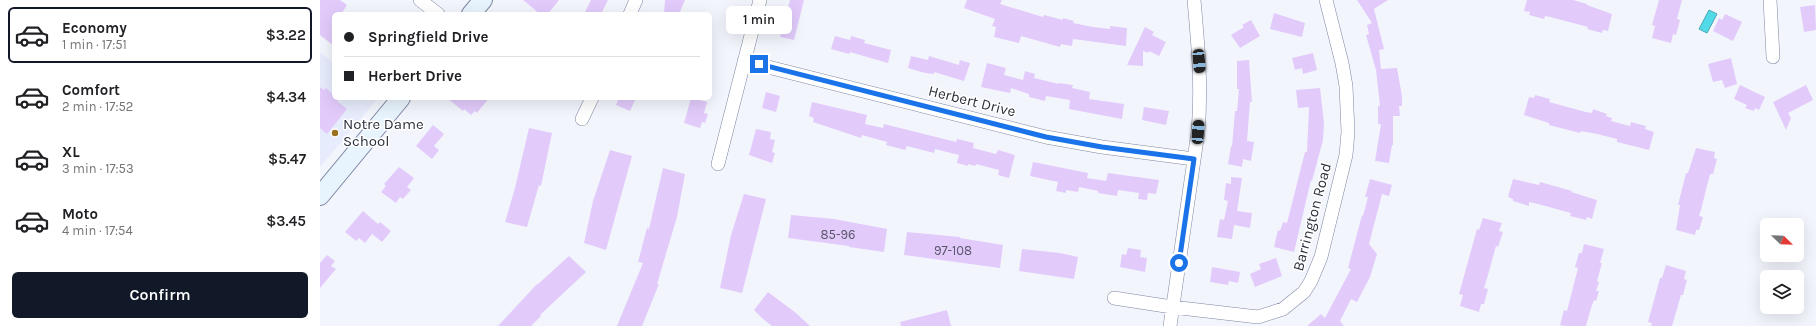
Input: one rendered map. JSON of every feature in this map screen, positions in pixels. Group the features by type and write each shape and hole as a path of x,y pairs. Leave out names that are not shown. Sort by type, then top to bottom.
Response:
{"street":[{"path":"420,0 435,12"},
{"path":"473,12 483,0"},
{"path":"631,12 636,0"},
{"path":"718,164 760,0"},
{"path":"1170,326 1194,159 1200,104 1200,76 1194,0"},
{"name":"Barrington Road","path":"1114,298 1172,308 1258,317 1283,308 1294,301 1312,282 1321,257 1346,155 1348,132 1346,86 1342,63 1326,0"},
{"path":"1770,0 1772,57"},
{"name":"Herbert Drive","path":"744,61 1046,137 1102,147 1194,159"},
{"path":"320,196 399,100"},
{"path":"582,119 591,100"}],"shaded area":[{"name":"Notre Dame School","path":"320,52 332,61 332,100 376,100 320,167"}],"water":[{"path":"1709,10 1717,14 1707,33 1699,29"}],"building":[{"path":"320,0 340,0 347,5 342,12 332,12 332,44 320,35"},
{"path":"523,0 559,0 550,12 538,12"},
{"path":"591,0 608,0 602,12 585,12"},
{"path":"665,0 685,0 680,12 664,12"},
{"path":"790,0 804,0 794,40 780,37"},
{"path":"967,0 1002,0 1000,4 1043,17 1044,15 1063,20 1063,18 1074,21 1073,23 1093,27 1110,29 1110,26 1127,28 1126,46 1073,39 1072,46 1061,44 1060,47 1021,36 1019,43 994,37 996,27 992,26 995,19 964,8"},
{"path":"1357,0 1388,0 1374,9 1384,49 1379,50 1381,69 1397,68 1402,96 1402,106 1399,106 1400,116 1393,116 1393,145 1389,163 1375,161 1381,124 1378,124 1378,106 1380,106 1376,70 1366,35 1369,34 1367,25 1372,23"},
{"path":"1527,0 1573,0 1587,4 1612,14 1608,31 1603,30 1602,33 1587,29 1588,27 1550,17 1545,16 1544,19 1529,15 1530,12 1524,11"},
{"path":"1659,0 1682,0 1677,19 1680,20 1676,35 1673,34 1671,43 1652,38 1655,26 1652,25"},
{"path":"1815,5 1816,30 1804,32 1800,7"},
{"path":"1274,13 1305,23 1302,37 1270,29"},
{"path":"1725,14 1742,22 1733,41 1713,31 1719,18 1722,20"},
{"path":"1251,20 1260,36 1240,48 1231,35 1244,27 1242,25"},
{"path":"1145,27 1154,32 1152,35 1166,42 1159,56 1149,51 1148,53 1143,51 1143,66 1127,65"},
{"path":"835,36 850,40 851,36 865,40 864,43 891,50 888,63 850,52 849,54 831,49"},
{"path":"1313,53 1317,70 1303,74 1302,68 1295,70 1292,58"},
{"path":"911,56 928,60 929,56 959,65 960,60 970,63 964,81 934,72 934,74 925,73 908,68"},
{"path":"1731,58 1737,84 1725,88 1722,80 1713,82 1708,64"},
{"path":"1249,60 1252,102 1250,102 1247,141 1254,142 1251,161 1243,159 1242,167 1228,164 1231,146 1232,147 1235,111 1237,111 1239,89 1237,89 1237,61"},
{"path":"987,63 1006,68 1004,75 1023,80 1025,71 1035,74 1034,78 1059,84 1073,85 1072,88 1090,92 1089,99 1124,104 1122,119 1069,109 1070,100 1046,96 1045,101 1029,97 1029,94 1011,88 1010,93 981,87"},
{"path":"1740,85 1765,97 1759,110 1755,108 1754,111 1745,108 1747,105 1734,99"},
{"path":"1806,85 1813,100 1788,113 1791,118 1786,130 1773,102"},
{"path":"320,87 324,90 326,88 332,93 332,100 338,100 337,101 347,109 327,134 320,128"},
{"path":"1320,88 1324,123 1323,140 1312,181 1311,180 1294,252 1274,247 1278,230 1280,231 1283,222 1287,223 1305,152 1307,152 1309,107 1298,108 1296,90"},
{"path":"766,92 780,96 776,112 762,108"},
{"path":"1535,95 1550,99 1549,102 1586,112 1592,113 1593,109 1607,114 1606,116 1612,118 1611,121 1630,126 1631,122 1646,126 1645,129 1654,132 1649,150 1617,142 1617,139 1597,134 1581,131 1580,133 1549,125 1549,123 1524,115 1529,97 1534,98"},
{"path":"449,100 487,100 477,113 475,111 471,115 464,109 463,111"},
{"path":"618,100 635,100 630,111 616,105"},
{"path":"690,100 707,102 704,113 708,114 705,123 702,122 700,128 684,123"},
{"path":"812,102 867,115 865,124 883,128 884,124 956,142 957,139 974,143 973,148 996,154 998,150 1015,155 1009,178 998,175 999,170 976,164 975,166 968,164 968,166 957,163 959,155 935,149 934,153 907,146 905,150 886,145 887,142 862,135 861,138 813,122 814,118 809,116"},
{"path":"1144,107 1169,111 1166,125 1142,120"},
{"path":"433,125 444,134 434,146 439,150 432,159 416,146"},
{"path":"529,128 552,133 541,186 539,185 527,227 505,222 515,188"},
{"path":"756,129 771,132 770,139 775,140 772,152 775,153 772,163 749,155"},
{"path":"1696,148 1715,152 1714,158 1717,159 1713,174 1710,174 1699,216 1703,217 1699,230 1696,230 1695,235 1676,230 1680,205 1678,205 1686,173 1688,173"},
{"path":"610,150 632,156 606,250 584,243 593,201"},
{"path":"1033,162 1088,173 1087,178 1106,181 1108,173 1159,180 1156,194 1148,193 1147,200 1138,199 1139,193 1118,190 1117,196 1098,193 1098,191 1079,187 1078,192 1066,190 1066,193 1056,191 1058,182 1030,176"},
{"path":"399,167 414,178 407,187 411,190 403,199 400,197 396,203 381,192 386,186 384,184"},
{"path":"663,168 685,174 677,217 657,284 659,284 642,326 617,326 643,263 638,262 647,228 649,229"},
{"path":"1231,177 1242,178 1237,211 1252,213 1250,228 1234,225 1232,239 1217,237 1220,219 1224,220 1228,201 1224,200 1226,183 1231,184"},
{"path":"1370,179 1392,185 1389,196 1382,194 1369,244 1377,254 1370,277 1357,302 1351,299 1340,321 1344,326 1307,326 1321,314 1325,318 1351,269 1348,268 1368,197 1365,197"},
{"path":"1513,179 1539,185 1540,182 1597,200 1592,219 1587,217 1586,220 1570,216 1571,213 1534,203 1529,202 1529,206 1513,201 1513,199 1508,197"},
{"path":"744,194 766,199 742,293 720,288 731,235"},
{"path":"363,211 378,224 380,222 391,231 382,242 372,234 365,243 359,238 356,241 345,232"},
{"path":"791,215 834,219 887,229 884,252 788,238"},
{"path":"1483,218 1502,223 1499,231 1503,232 1498,247 1496,246 1484,288 1488,289 1484,304 1481,304 1479,312 1460,306 1463,295 1459,294 1477,229 1479,230"},
{"path":"907,232 960,237 1003,245 1000,268 904,255"},
{"path":"1584,244 1604,249 1597,281 1599,282 1596,291 1599,291 1596,301 1594,300 1591,308 1586,326 1560,325 1564,310 1567,311 1578,268 1575,267 1579,253 1582,253"},
{"path":"1128,248 1141,250 1140,257 1147,258 1145,272 1120,267 1122,254 1126,255"},
{"path":"1022,249 1060,253 1078,257 1074,279 1019,271"},
{"path":"327,255 335,261 331,266 336,269 320,288 320,263"},
{"path":"569,256 586,272 540,315 541,316 531,326 498,326 537,284"},
{"path":"1276,258 1282,276 1255,287 1250,274 1261,269 1259,264"},
{"path":"1666,265 1686,271 1684,279 1687,280 1672,326 1651,326 1652,323 1648,322 1660,278 1662,278"},
{"path":"1212,267 1240,272 1238,283 1229,281 1228,285 1210,282"},
{"path":"768,292 796,313 810,326 772,326 763,319 754,310"},
{"path":"947,310 951,326 901,326 900,322"}],"place":[{"name":"Notre Dame School","path":"335,133"}],"route":[{"path":"759,64 1000,124 1046,137 1102,147 1194,159 1179,263"}]}
